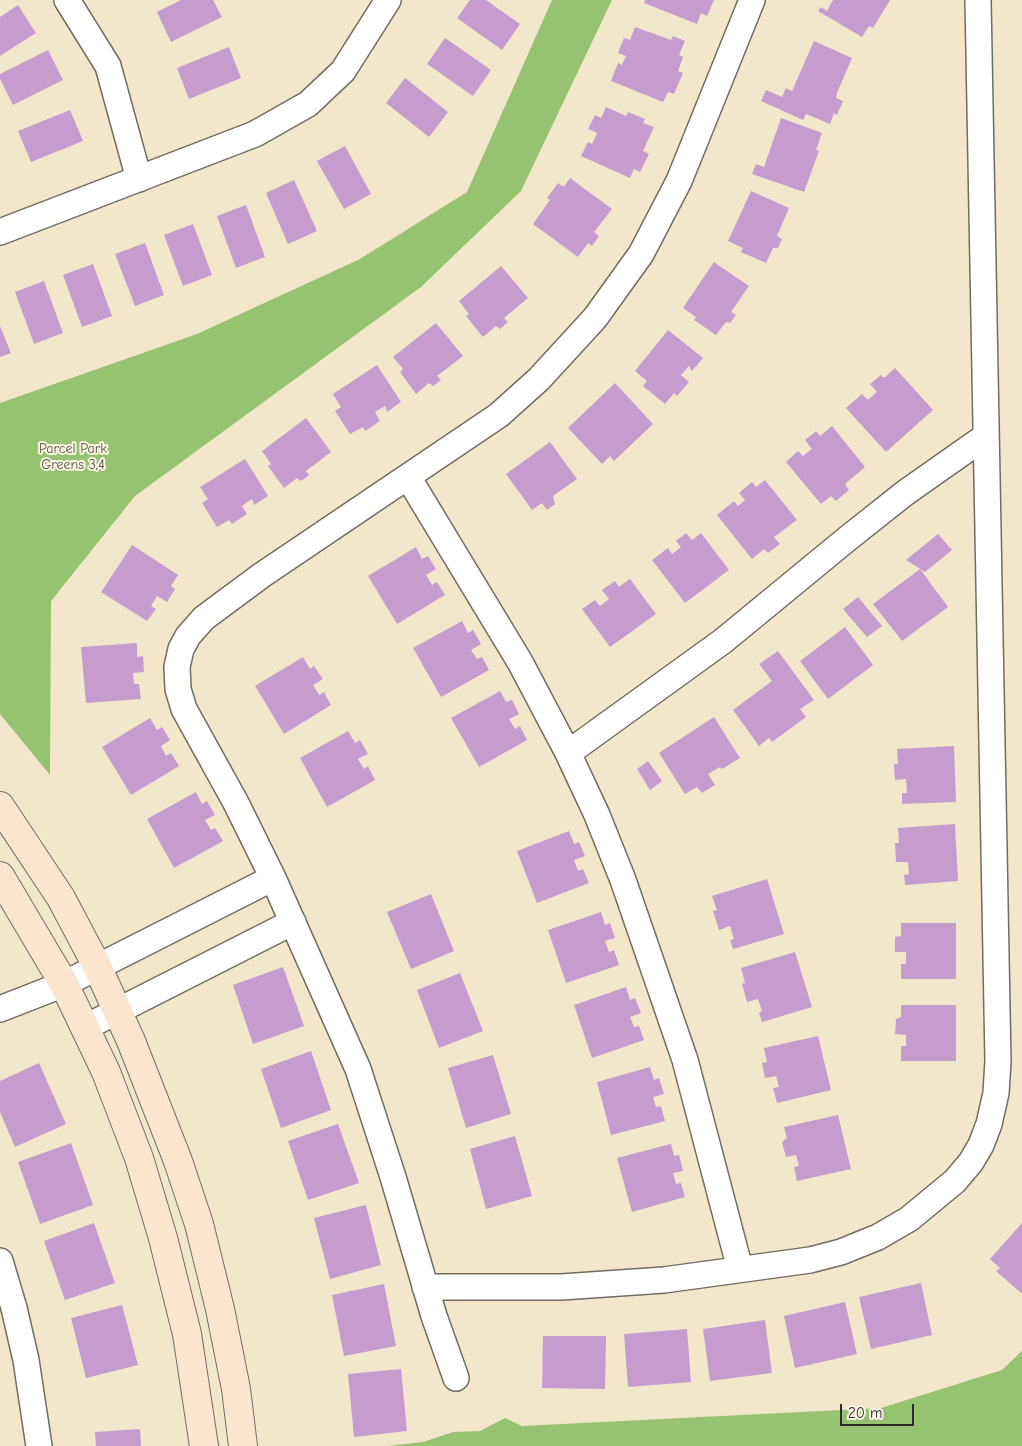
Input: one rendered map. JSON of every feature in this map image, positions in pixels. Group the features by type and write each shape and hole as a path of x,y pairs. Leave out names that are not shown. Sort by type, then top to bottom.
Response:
{"street":[{"path":"67,0 108,66 139,179"},
{"path":"0,232 255,134 308,104 343,71 388,0"},
{"path":"456,1378 434,1316 393,1177 358,1069 273,878 236,803 184,709 178,689 177,667 181,650 188,636 204,618 227,600 499,414 539,380 595,318 641,254 679,181 752,0"},
{"path":"425,1287 570,1286 664,1280 810,1260 841,1252 878,1237 909,1219 955,1181 982,1145 996,1092 998,1060 978,0"},
{"path":"568,752 723,641 846,539 905,493 986,436"},
{"path":"408,477 520,662 568,752 601,823 623,880 685,1060 740,1269"},
{"path":"0,806 61,898 96,966 132,1041 178,1160 198,1224 220,1309 244,1446"},
{"path":"0,876 64,984 106,1072 139,1158 163,1238 186,1334 204,1446"},
{"path":"0,1009 64,984 96,966 273,878"},
{"path":"84,1028 293,922"},
{"path":"0,1261 14,1308 26,1360 39,1446"}],"green space":[{"name":"Parcel Park Greens 3,4","path":"552,0 612,0 521,191 421,287 135,496 51,601 50,775 0,714 0,403 197,334 360,259 467,192"},
{"path":"1022,1351 1022,1446 388,1446 423,1442 453,1432 480,1431 505,1418 522,1426 881,1408 1002,1370"}],"building":[{"path":"181,0 213,0 222,17 171,42 157,12"},
{"path":"470,0 486,0 520,24 502,50 457,18"},
{"path":"645,0 714,0 707,16 701,13 697,24 644,3"},
{"path":"833,0 890,0 873,28 869,26 862,37 818,11 821,7 827,11"},
{"path":"18,5 36,33 0,56 0,17"},
{"path":"635,27 671,40 673,36 685,41 679,55 683,57 678,71 683,73 674,94 668,92 663,102 611,81 618,63 622,65 626,56 618,53 624,38 630,40"},
{"path":"445,38 491,70 473,96 427,64"},
{"path":"814,41 852,58 837,93 836,98 843,101 837,115 834,113 830,124 806,114 803,120 761,101 766,90 782,97 786,88 792,91"},
{"path":"229,47 241,78 189,99 177,68"},
{"path":"48,50 63,80 13,105 0,79 0,74"},
{"path":"405,78 448,112 429,137 386,103"},
{"path":"606,107 626,116 628,112 645,119 643,123 654,127 643,151 649,154 640,172 634,169 630,178 581,156 588,142 592,144 597,133 588,129 595,115 601,118"},
{"path":"70,110 83,141 31,162 18,131"},
{"path":"781,118 822,133 816,150 819,151 804,192 752,174 756,164 764,167"},
{"path":"345,146 371,194 344,209 317,161"},
{"path":"570,178 612,209 594,232 599,236 592,246 588,243 578,257 533,224 550,200 547,198 558,183 564,187"},
{"path":"294,180 317,231 288,244 266,193"},
{"path":"751,191 789,208 777,236 782,239 778,248 773,248 766,263 741,252 743,248 728,241"},
{"path":"246,205 265,257 236,268 217,216"},
{"path":"193,224 212,275 183,286 164,235"},
{"path":"145,243 164,295 135,306 115,254"},
{"path":"714,262 749,286 731,312 736,315 730,323 726,322 716,335 694,320 696,317 683,308"},
{"path":"93,264 112,316 82,327 63,275"},
{"path":"501,266 528,298 504,318 508,322 500,329 496,326 483,337 466,316 469,314 459,301"},
{"path":"44,281 63,333 34,344 15,292"},
{"path":"436,323 463,356 437,376 441,380 433,386 429,383 416,394 400,372 403,369 393,357"},
{"path":"0,326 11,353 0,357"},
{"path":"668,330 703,358 692,371 689,366 681,375 689,382 677,396 674,393 665,404 643,386 647,381 635,371"},
{"path":"377,365 401,402 387,412 385,406 375,412 380,421 365,431 363,427 350,434 335,411 341,407 333,394"},
{"path":"895,368 933,410 886,452 846,408 862,394 868,400 877,392 870,384 881,375 884,378"},
{"path":"615,383 653,424 614,461 610,456 602,464 568,428"},
{"path":"306,418 331,452 306,471 309,475 301,481 297,478 284,488 268,466 271,464 262,451"},
{"path":"832,426 865,467 845,484 849,490 836,501 831,496 821,504 786,462 798,451 803,456 812,449 805,440 816,431 820,436"},
{"path":"550,442 577,479 553,496 555,504 547,510 542,503 532,510 506,474"},
{"path":"245,459 268,496 254,505 252,499 242,506 247,514 232,524 229,520 217,527 202,503 208,499 200,487"},
{"path":"765,480 797,520 774,537 780,544 768,553 764,549 752,559 717,515 734,501 738,506 745,500 739,493 752,482 756,487"},
{"path":"686,533 692,540 701,533 729,570 685,603 652,560 668,548 672,554 681,547 676,541"},
{"path":"938,534 952,550 925,572 906,560"},
{"path":"132,545 178,575 171,586 175,589 167,602 157,596 151,606 156,609 147,621 101,592"},
{"path":"416,547 422,559 428,556 436,569 426,575 432,585 437,582 445,595 397,624 368,576"},
{"path":"920,569 948,607 902,641 873,604"},
{"path":"630,579 656,614 610,647 582,609 595,600 600,606 609,599 602,590 615,581 619,587"},
{"path":"858,597 882,626 867,637 843,609"},
{"path":"462,621 468,633 473,630 481,644 471,650 477,659 482,657 489,670 441,697 413,648"},
{"path":"845,627 873,665 828,699 800,661"},
{"path":"137,643 137,657 143,656 144,672 133,673 134,684 139,684 141,699 86,703 81,647"},
{"path":"778,651 814,700 800,709 806,717 772,742 769,738 759,746 733,710 772,681 759,664"},
{"path":"303,657 310,669 314,666 323,679 313,685 319,695 324,692 331,705 284,734 255,686"},
{"path":"500,691 506,702 512,700 519,714 509,719 515,729 520,726 527,740 479,767 451,718"},
{"path":"714,717 740,758 722,769 720,767 708,774 715,785 702,793 697,787 685,794 659,753"},
{"path":"150,718 157,730 162,727 170,740 161,746 166,756 171,753 179,766 131,795 102,747"},
{"path":"348,731 355,743 360,740 368,754 358,759 364,769 368,766 375,780 327,807 300,758"},
{"path":"954,746 956,802 902,804 902,793 907,793 906,779 895,780 894,764 898,764 897,749"},
{"path":"648,761 662,781 650,790 637,769"},
{"path":"196,792 202,804 207,801 215,815 205,820 211,830 215,828 223,841 174,868 147,819"},
{"path":"955,824 958,881 905,885 904,875 909,874 908,862 896,862 895,843 899,843 898,828"},
{"path":"569,831 574,844 579,842 585,856 574,860 578,871 583,869 589,883 537,903 517,851"},
{"path":"767,879 784,934 733,949 730,940 734,939 730,926 719,930 713,911 717,910 712,896"},
{"path":"431,894 454,951 411,969 387,912"},
{"path":"601,912 605,925 610,923 615,938 605,941 609,952 614,950 619,965 566,983 548,930"},
{"path":"901,923 956,923 956,979 901,979 901,964 906,964 906,952 895,952 895,937 901,936"},
{"path":"795,952 812,1007 762,1022 759,1013 762,1011 758,999 747,1002 742,984 745,983 741,968"},
{"path":"283,967 304,1026 253,1044 233,985"},
{"path":"460,973 483,1031 439,1048 417,990"},
{"path":"626,987 630,1000 635,998 641,1013 630,1017 634,1027 639,1026 644,1040 592,1058 574,1005"},
{"path":"901,1005 956,1005 956,1061 901,1061 901,1046 906,1046 906,1035 895,1034 896,1019 901,1017"},
{"path":"818,1036 831,1090 777,1103 773,1088 779,1087 776,1076 765,1078 762,1063 767,1062 764,1048"},
{"path":"311,1051 331,1110 281,1128 261,1069"},
{"path":"493,1055 511,1114 466,1128 448,1068"},
{"path":"39,1063 66,1124 15,1147 0,1112 0,1081"},
{"path":"650,1067 654,1080 659,1078 664,1094 653,1097 656,1107 661,1106 665,1121 611,1135 597,1082"},
{"path":"838,1115 851,1169 797,1181 794,1167 799,1166 796,1155 786,1157 782,1142 787,1138 784,1127"},
{"path":"338,1124 359,1183 308,1200 288,1141"},
{"path":"515,1136 532,1196 486,1209 470,1149"},
{"path":"71,1143 93,1205 40,1224 18,1162"},
{"path":"671,1144 674,1156 679,1155 683,1171 673,1173 676,1184 681,1183 685,1197 632,1212 617,1158"},
{"path":"366,1205 381,1265 330,1279 314,1218"},
{"path":"94,1223 115,1283 65,1300 44,1241"},
{"path":"1022,1223 1021,1293 996,1271 1000,1268 990,1259"},
{"path":"921,1283 932,1335 871,1349 859,1297"},
{"path":"384,1284 396,1346 344,1356 332,1295"},
{"path":"845,1302 857,1354 795,1368 784,1316"},
{"path":"122,1305 138,1365 86,1378 71,1318"},
{"path":"765,1320 772,1373 710,1381 703,1329"},
{"path":"687,1329 691,1382 628,1387 624,1334"},
{"path":"543,1336 606,1336 605,1389 542,1388"},
{"path":"401,1369 407,1431 354,1437 348,1374"},
{"path":"140,1429 141,1446 96,1446 95,1432"}]}
